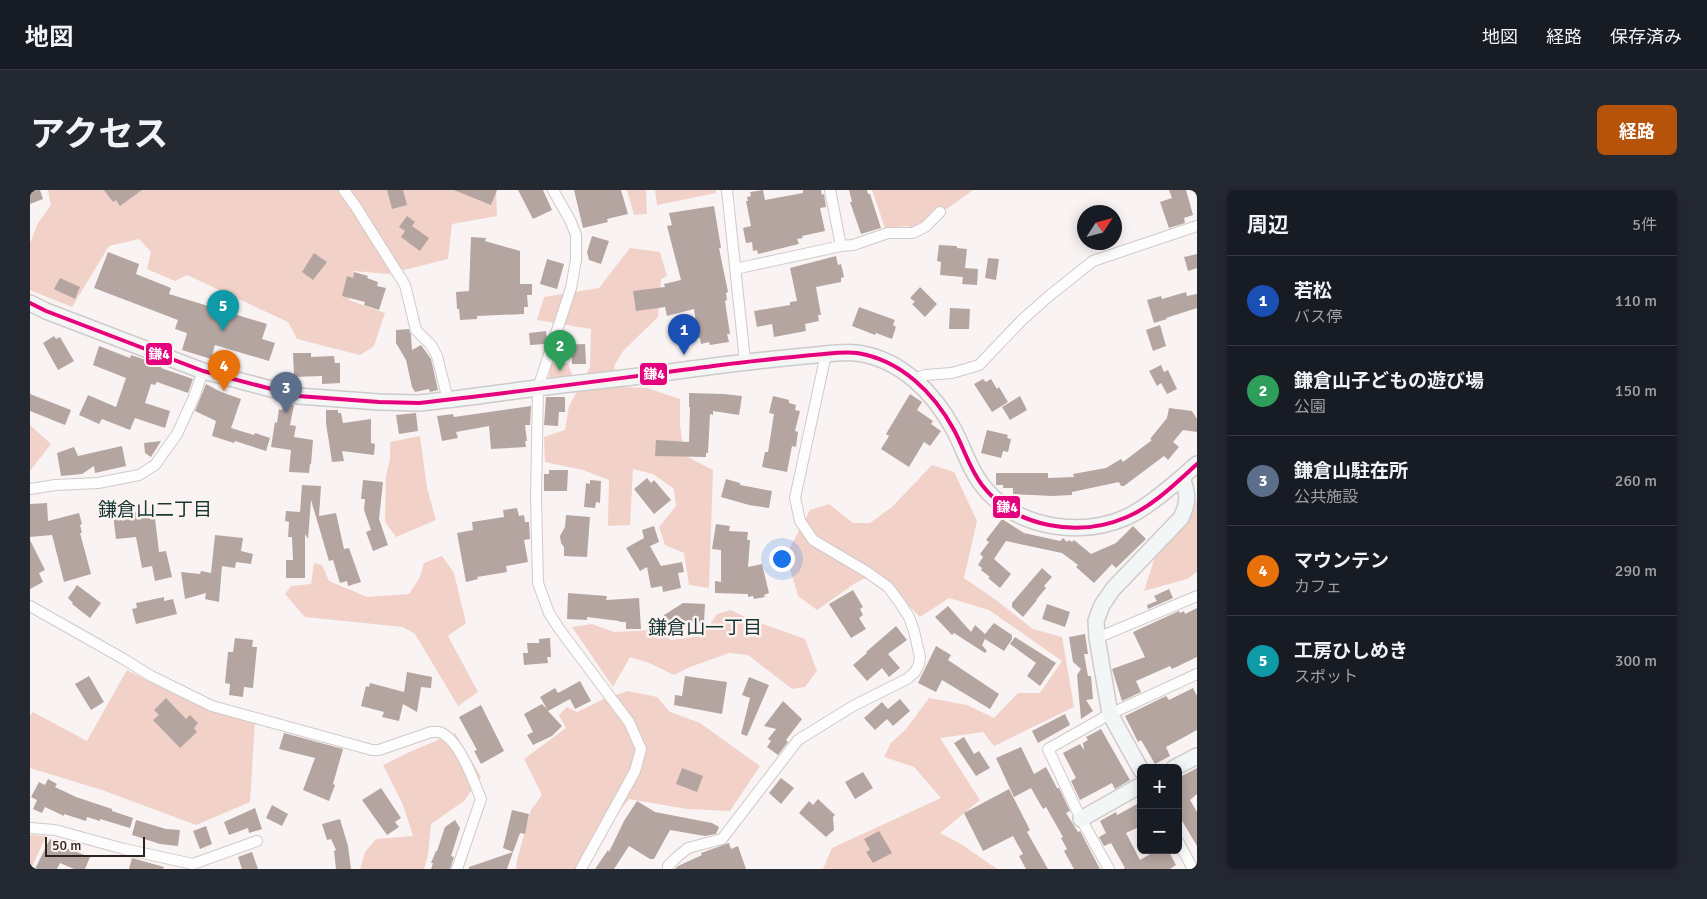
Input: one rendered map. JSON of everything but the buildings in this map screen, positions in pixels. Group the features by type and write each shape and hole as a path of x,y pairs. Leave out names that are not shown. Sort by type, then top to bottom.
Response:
{"street":[{"path":"344,190 405,285 416,330 431,345 437,356 448,400"},
{"path":"553,190 576,235 576,260 571,288 538,388 536,496 538,583 549,614 629,722 641,749 635,771 581,869"},
{"path":"727,190 745,361"},
{"path":"830,190 841,246"},
{"path":"735,269 853,245 888,233 913,233 925,227 940,212"},
{"path":"915,379 925,375 952,373 978,365 1022,320 1093,261 1197,226"},
{"path":"30,303 46,311 204,371 298,396 379,402 419,403 631,378 745,361 857,353 891,364 915,379 938,404 971,468 988,492 1008,508 1022,516 1057,527 1089,527 1128,516 1156,498 1197,464"},
{"path":"668,869 668,866 676,857 688,848 722,839 798,740 853,706 907,678 915,672 919,664 920,657 909,617 888,587 867,572 813,540 800,521 795,498 826,354"},
{"path":"30,489 56,485 98,484 139,475 156,465 177,434 204,371"},
{"path":"1138,764 1110,714 1097,638 1096,621 1102,605 1113,589 1180,518 1187,506 1187,493 1182,477"},
{"path":"1097,638 1197,596"},
{"path":"30,606 151,676 212,706 372,750 379,750 431,732 439,732 446,736 453,743 470,771 481,799 457,869"},
{"path":"1109,869 1081,819 1048,749 1110,714 1197,674"},
{"path":"1182,764 1197,756"},
{"path":"1081,819 1137,787"},
{"path":"30,828 55,830 124,849 193,864 258,841"},
{"path":"1182,848 1193,869"}],"shaded area":[{"path":"48,190 496,190 497,216 452,224 448,259 388,274 354,271 349,300 385,313 374,346 360,355 297,339 288,322 187,275 175,281 147,269 151,252 139,239 109,246 72,307 30,290 30,243 38,223 51,205"},
{"path":"627,190 646,190 647,214 634,215"},
{"path":"655,190 716,190 716,193 657,205"},
{"path":"872,190 973,190 916,231 908,226 885,228"},
{"path":"630,248 660,252 667,276 661,279 658,317 623,351 614,366 621,387 647,388 680,399 680,425 684,455 713,470 709,588 689,585 684,553 665,545 659,527 676,506 674,489 653,474 633,469 630,525 608,526 609,480 583,470 545,462 544,437 565,430 569,406 590,367 591,329 537,320 544,297 599,288"},
{"path":"551,363 568,363 573,378 549,380"},
{"path":"30,425 51,444 30,471"},
{"path":"420,436 427,488 436,520 396,537 385,522 386,476 390,459 390,442"},
{"path":"932,465 954,472 977,521 964,578 1033,629 1062,637 1074,707 994,746 983,732 940,738 980,800 940,833 961,844 997,869 823,869 832,848 941,798 914,767 884,757 891,743 906,729 929,698 967,705 994,718 1018,693 1040,693 1062,661 989,610 949,598 920,617 882,578 863,579 817,610 798,596 786,555 810,510 829,504 853,523 870,523 892,507"},
{"path":"1197,499 1197,572 1187,579 1144,591 1155,557 1191,517"},
{"path":"442,556 454,573 466,623 448,636 478,692 458,706 415,634 403,627 305,617 285,594 291,586 311,584 314,563 322,565 329,581 367,597 409,594 420,577 424,563"},
{"path":"731,610 747,618 805,639 817,671 805,687 792,689 748,655 729,653 674,675 649,663 630,657 613,687 572,627 592,624 614,632 655,630 671,640 702,636 717,614"},
{"path":"127,670 212,711 255,722 250,802 196,825 102,790 30,768 30,716 33,712 87,741"},
{"path":"628,691 657,697 670,712 700,723 760,766 730,811 687,809 629,799 575,869 516,869 531,810 542,795 524,759 566,728 559,715 567,707 577,712 604,699"},
{"path":"455,733 481,777 464,801 431,824 428,855 424,869 360,869 365,852 376,839 413,836 403,805 383,765"},
{"path":"30,835 46,836 31,869 30,869"}],"transit line":[{"name":"鎌4","path":"30,303 46,311 203,371 298,396 379,402 419,403 744,362 846,352 857,353 888,363 914,380 937,403 946,416 982,485 996,500 1012,511 1030,520 1049,525 1089,527 1127,517 1146,507 1197,464"}],"place":[{"name":"工房ひしめき","path":"223,331"},
{"name":"若松","path":"684,355"},
{"name":"鎌倉山子どもの遊び場","path":"560,371"},
{"name":"マウンテン","path":"224,391"},
{"name":"鎌倉山駐在所","path":"286,413"}],"district":[{"name":"鎌倉山二丁目","path":"155,509"},
{"name":"鎌倉山一丁目","path":"705,627"}]}
